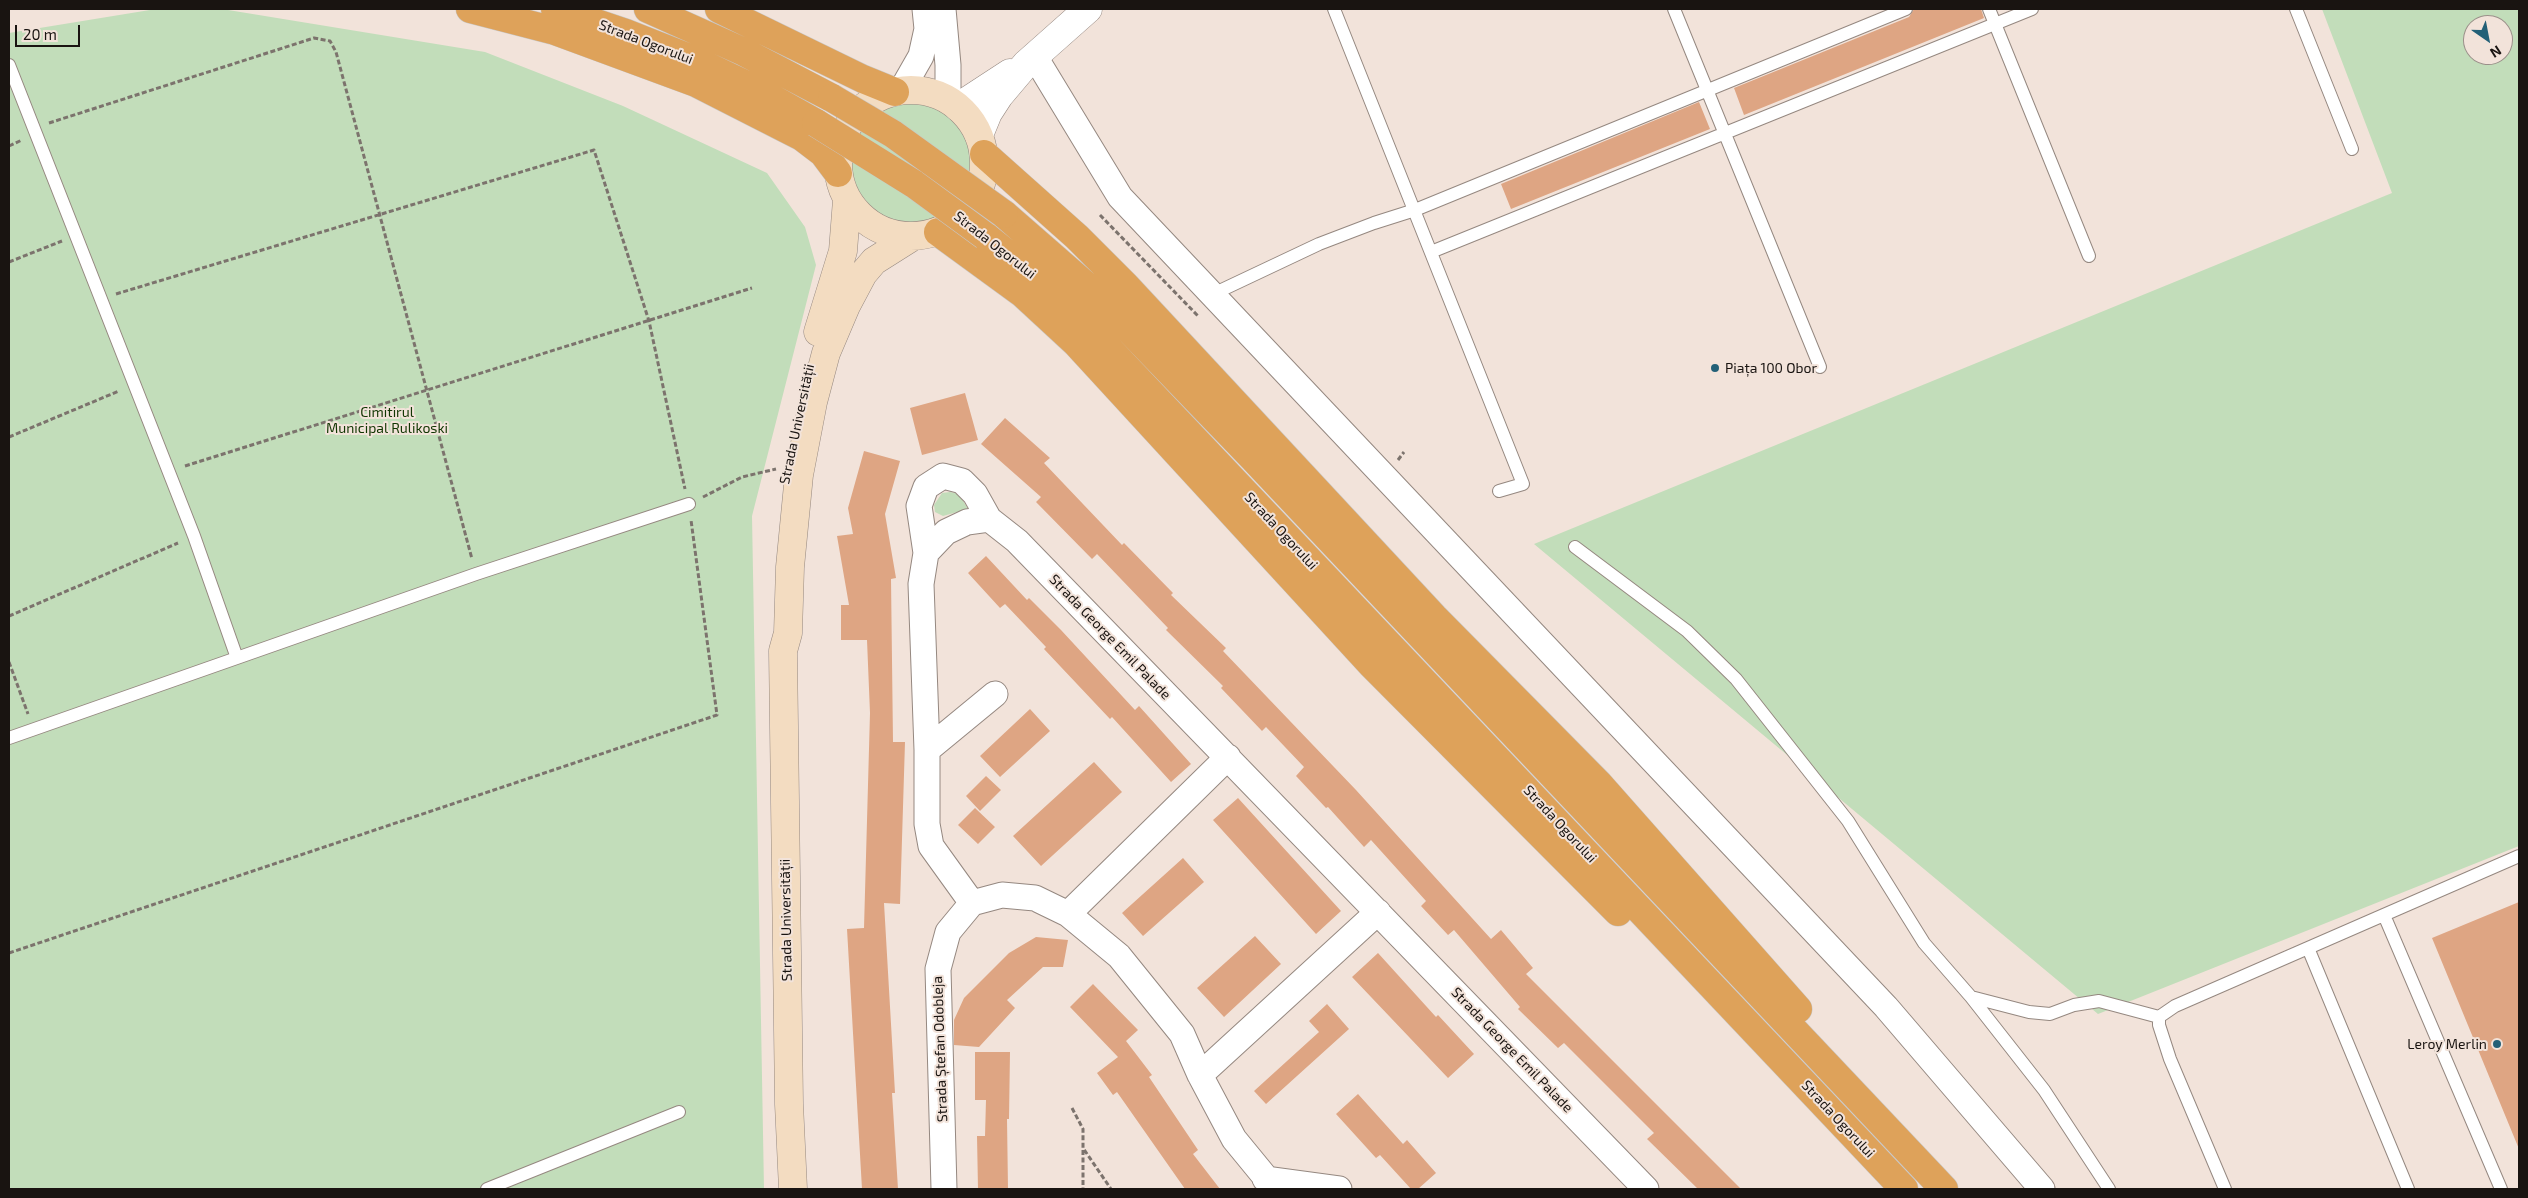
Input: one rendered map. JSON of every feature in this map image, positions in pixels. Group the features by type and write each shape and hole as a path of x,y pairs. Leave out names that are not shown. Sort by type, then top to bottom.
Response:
{"highway":[{"path":"470,9 555,31 696,83 802,137 823,153 838,173"},
{"name":"Strada Ogorului","path":"555,9 626,32 759,90 914,184 985,236 1045,284 1074,312 1904,1189"},
{"name":"Strada Ogorului","path":"648,9 744,52 832,98 893,134 1004,214 1090,289 1944,1189"},
{"path":"719,9 854,75 898,91"},
{"path":"981,144 1126,286 1434,618 1599,784 1802,1014 1854,1080 1863,1102"},
{"path":"925,234 1023,294 1076,343 1404,697 1792,1087 1816,1108 1839,1120"}],"main road":[{"path":"898,91 934,94 953,104 970,120 981,144 981,182 969,208 955,222 925,234 893,235 874,228 859,216 847,200 838,173 838,155 842,138 850,122 863,108 878,98 898,91"},
{"name":"Strada Universității","path":"793,1189 789,1085 783,651 777,631 775,564 785,471 813,345 843,251 847,200"},
{"name":"Strada Universității","path":"783,651 788,633 790,567 800,464 826,353 846,306 863,274 874,262 925,234"}],"street":[{"path":"898,91 921,56 928,29 925,9"},
{"path":"943,9 953,104 1031,60"},
{"path":"981,144 988,113 999,96 1031,60 1088,9"},
{"path":"1031,60 1120,197 1886,1007 2042,1189"},
{"name":"Strada George Emil Palade","path":"972,903 931,846 927,824 927,750 921,584 926,553 919,506 926,488 943,476 962,481 975,494 989,519 1017,541 1646,1189"},
{"path":"926,553 946,532 967,522 989,519"},
{"path":"927,750 995,694"},
{"path":"1068,914 1228,757"},
{"path":"972,903 1002,895 1035,898 1068,914 1119,956 1182,1034 1200,1075 1234,1139 1270,1184 1339,1189"},
{"name":"Strada Ștefan Odobleja","path":"944,1189 938,970 948,932 972,903"},
{"path":"1200,1075 1378,912"}],"lane":[{"path":"1334,9 1523,484 1499,491"},
{"path":"1674,9 1820,367"},
{"path":"1211,295 1277,262 1374,222 1415,210 1906,9"},
{"path":"1989,9 2089,256"},
{"path":"1431,252 2032,9"},
{"path":"2296,9 2352,149"},
{"path":"9,65 194,536 237,658"},
{"path":"9,738 476,574 688,504"},
{"path":"1575,547 1687,631 1736,679 1848,821 1924,943 1971,997 2044,1090 2109,1189"},
{"path":"2159,1018 2175,1006 2519,856"},
{"path":"2384,915 2501,1189"},
{"path":"2308,948 2408,1189"},
{"path":"1971,997 2029,1012 2050,1014 2074,1005 2099,1000 2159,1018"},
{"path":"2159,1018 2159,1025 2170,1059 2224,1189"},
{"path":"487,1189 679,1112"}],"path":[{"path":"34,128 314,38 330,41 336,52 476,574"},
{"path":"9,953 718,715 688,504 649,321 594,150 101,298"},
{"path":"9,262 76,235"},
{"path":"168,471 752,288"},
{"path":"9,438 135,384"},
{"path":"688,504 742,477 775,469"},
{"path":"9,616 194,536"},
{"path":"9,662 34,729"},
{"path":"1072,1108 1082,1129 1083,1189"},
{"path":"1083,1148 1111,1189"}],"green space":[{"name":"Cimitirul Municipal Rulikoski","path":"156,9 222,9 485,52 623,106 767,173 805,227 816,265 752,516 764,1189 9,1189 9,33"},
{"path":"2322,9 2519,9 2519,846 2098,1014 1534,544 2392,193"},
{"path":"911,101 935,106 955,120 969,140 974,164 969,188 955,208 935,222 911,227 887,222 867,208 853,188 848,164 853,140 867,120 887,106"},
{"path":"942,493 959,494 968,509 943,516 935,512 934,505"}],"building":[{"path":"1914,9 1981,9 1984,18 1744,115 1734,88 1909,17"},
{"path":"1699,102 1710,129 1511,209 1501,184"},
{"path":"965,393 978,440 922,455 910,408"},
{"path":"1005,418 1050,458 1044,463 1122,545 1124,543 1173,593 1171,595 1226,648 1223,651 1356,790 1491,939 1501,930 1533,968 1526,974 1741,1189 1698,1189 1647,1139 1654,1133 1564,1043 1558,1048 1518,1009 1520,1007 1454,930 1448,935 1421,906 1426,901 1371,840 1364,847 1328,807 1326,808 1296,776 1304,767 1266,727 1262,731 1221,688 1223,686 1166,630 1168,628 1097,554 1092,559 1036,502 1041,497 981,444"},
{"path":"864,451 900,461 885,514 896,578 891,579 893,742 905,742 900,904 884,903 895,1093 892,1093 898,1189 862,1189 847,929 864,928 870,713 867,640 841,640 841,605 849,605 837,536 853,534 848,508"},
{"path":"986,556 1027,600 1029,598 1061,630 1135,710 1139,706 1191,764 1171,782 1112,717 1110,719 1044,649 1046,647 1005,604 1000,608 968,573"},
{"path":"1030,709 1050,731 1000,777 980,756"},
{"path":"1094,762 1122,792 1041,866 1013,836"},
{"path":"986,776 1001,790 980,811 966,796"},
{"path":"1238,798 1341,911 1316,934 1213,820"},
{"path":"975,808 995,827 978,844 958,825"},
{"path":"1183,858 1204,882 1143,936 1122,913"},
{"name":"Leroy Merlin","path":"2519,902 2519,1149 2432,938"},
{"path":"1255,936 1281,964 1224,1017 1197,988"},
{"path":"1036,937 1068,940 1063,967 1043,967 1007,1000 1015,1008 979,1047 954,1045 954,1020 964,998 1009,953"},
{"path":"1378,953 1436,1017 1438,1015 1474,1054 1448,1078 1352,977"},
{"path":"1093,984 1138,1030 1126,1041 1152,1075 1149,1077 1198,1150 1193,1154 1220,1189 1185,1189 1117,1092 1113,1095 1097,1073 1118,1057 1070,1007"},
{"path":"1327,1004 1349,1029 1266,1104 1254,1091 1319,1032 1309,1021"},
{"path":"975,1052 1010,1052 1009,1119 1007,1119 1008,1189 978,1189 977,1136 985,1136 986,1100 975,1100"},
{"path":"1358,1094 1403,1144 1407,1140 1436,1173 1418,1189 1411,1189 1380,1155 1376,1158 1336,1114"}],"place":[{"name":"Piața 100 Obor","path":"1715,368"},
{"name":"Leroy Merlin","path":"2497,1044"}]}
